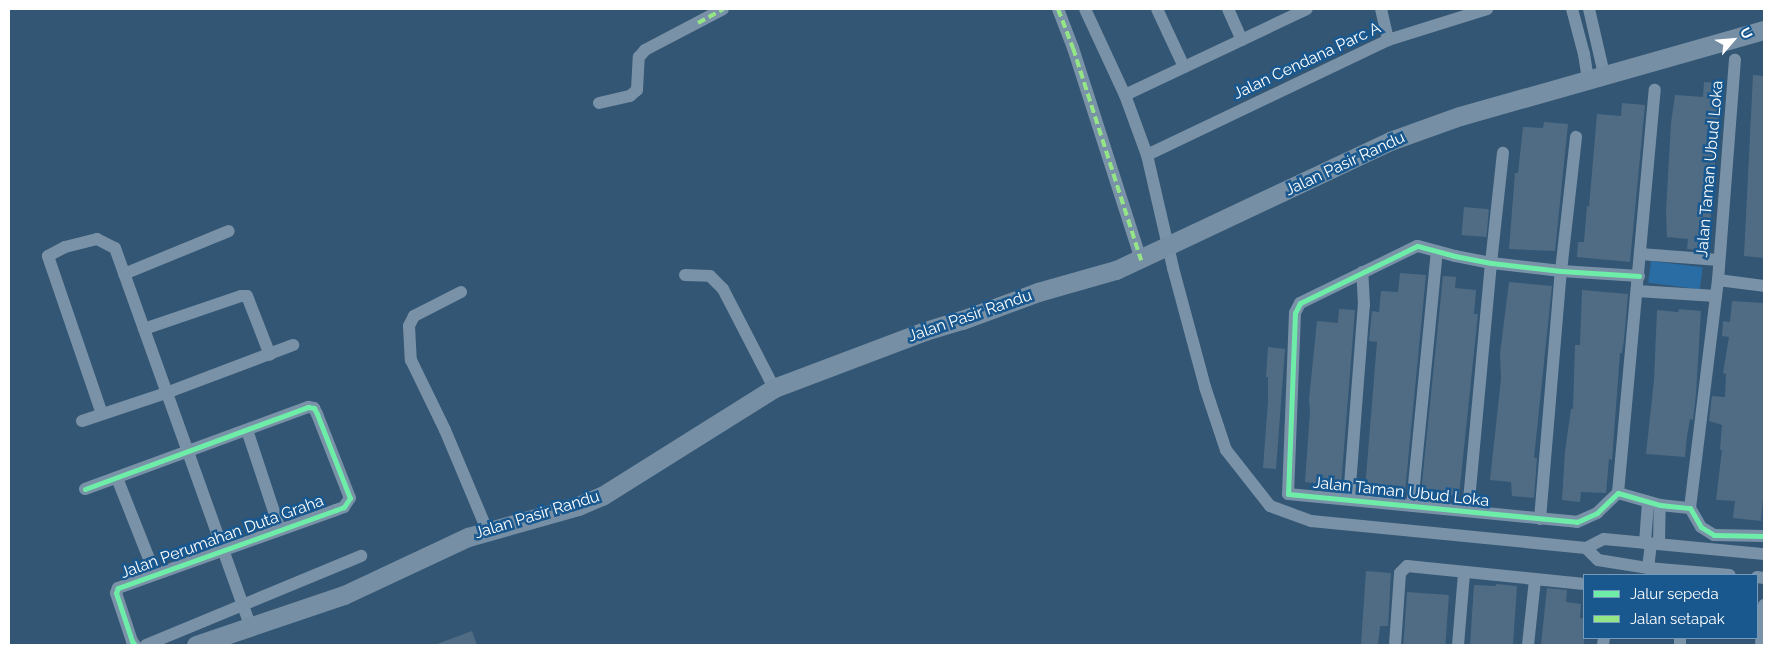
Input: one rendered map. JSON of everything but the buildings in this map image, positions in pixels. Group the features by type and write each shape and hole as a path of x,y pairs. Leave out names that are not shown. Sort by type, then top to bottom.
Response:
{"main road":[{"name":"Jalan Pasir Randu","path":"196,645 344,595 442,548 487,530 578,506 602,496 774,388 925,330 962,320 1038,292 1116,270 1141,260 1390,140 1460,116 1596,76 1764,30"}],"street":[{"path":"599,103 630,96 637,90 640,57 645,50 723,9"},
{"path":"1058,9 1073,48 1141,260"},
{"path":"1085,9 1124,95 1147,155 1168,247 1205,387 1226,450 1270,506 1311,521 1586,548 1604,540 1764,554"},
{"path":"1157,9 1184,67"},
{"path":"1228,9 1242,40"},
{"path":"1124,95 1304,9"},
{"path":"1381,9 1388,40"},
{"name":"Jalan Cendana Parc A","path":"1147,155 1388,40 1487,9"},
{"path":"1572,9 1584,54 1596,76"},
{"path":"1589,9 1596,76"},
{"name":"Jalan Taman Ubud Loka","path":"1690,508 1718,280 1735,60"},
{"path":"1655,90 1618,493 1654,503 1690,508 1701,527 1714,535 1764,536"},
{"path":"1540,520 1561,271 1576,137"},
{"name":"Jalan Taman Ubud Loka","path":"1468,511 1503,153"},
{"path":"124,274 229,231"},
{"name":"Jalan Perumahan Duta Graha","path":"102,414 48,256 65,247 97,239 115,248 250,626"},
{"name":"Jalan Taman Ubud Loka","path":"1618,493 1597,513 1577,522 1540,520 1350,498 1288,494 1295,312 1300,303 1417,246 1491,262 1561,271 1639,276"},
{"name":"Jalan Taman Ubud Loka","path":"1412,505 1438,251"},
{"path":"1640,254 1719,260"},
{"name":"Jalan Taman Ubud Loka","path":"1350,498 1364,305 1362,272"},
{"path":"684,275 710,276 723,289 774,388"},
{"name":"Jalan Taman Ubud Loka","path":"1718,280 1764,286"},
{"path":"1637,291 1716,296"},
{"path":"461,292 414,316 409,326 411,360 445,430 487,530"},
{"path":"144,330 241,296 246,296 270,355"},
{"path":"82,421 166,393 293,345"},
{"name":"Jalan Perumahan Duta Graha","path":"84,489 188,453 308,407 314,408 350,498 344,507 155,574 116,590 132,641 136,645"},
{"name":"Jalan Perumahan Duta Graha","path":"247,430 280,530"},
{"name":"Jalan Perumahan Duta Graha","path":"117,478 155,574"},
{"path":"1648,568 1652,544 1654,503"},
{"path":"1586,548 1598,560 1684,573 1707,574"},
{"path":"146,645 361,556"},
{"path":"1394,645 1400,573 1407,566 1583,584"},
{"path":"1458,645 1464,573"},
{"path":"1528,645 1535,579"},
{"path":"1761,645 1764,603"}],"shaded area":[{"path":"1651,261 1703,267 1700,289 1648,283"}],"marked path":[{"path":"698,23 723,9"},
{"path":"1058,9 1073,48 1141,260"}],"cycle path":[{"path":"1639,276 1561,271 1491,263 1417,246 1300,303 1295,313 1288,494 1577,522 1597,513 1618,493 1660,505 1690,508 1701,527 1714,535 1764,536"},
{"path":"85,489 308,407 314,408 317,414 350,498 344,507 118,588 116,593 135,645"}]}
